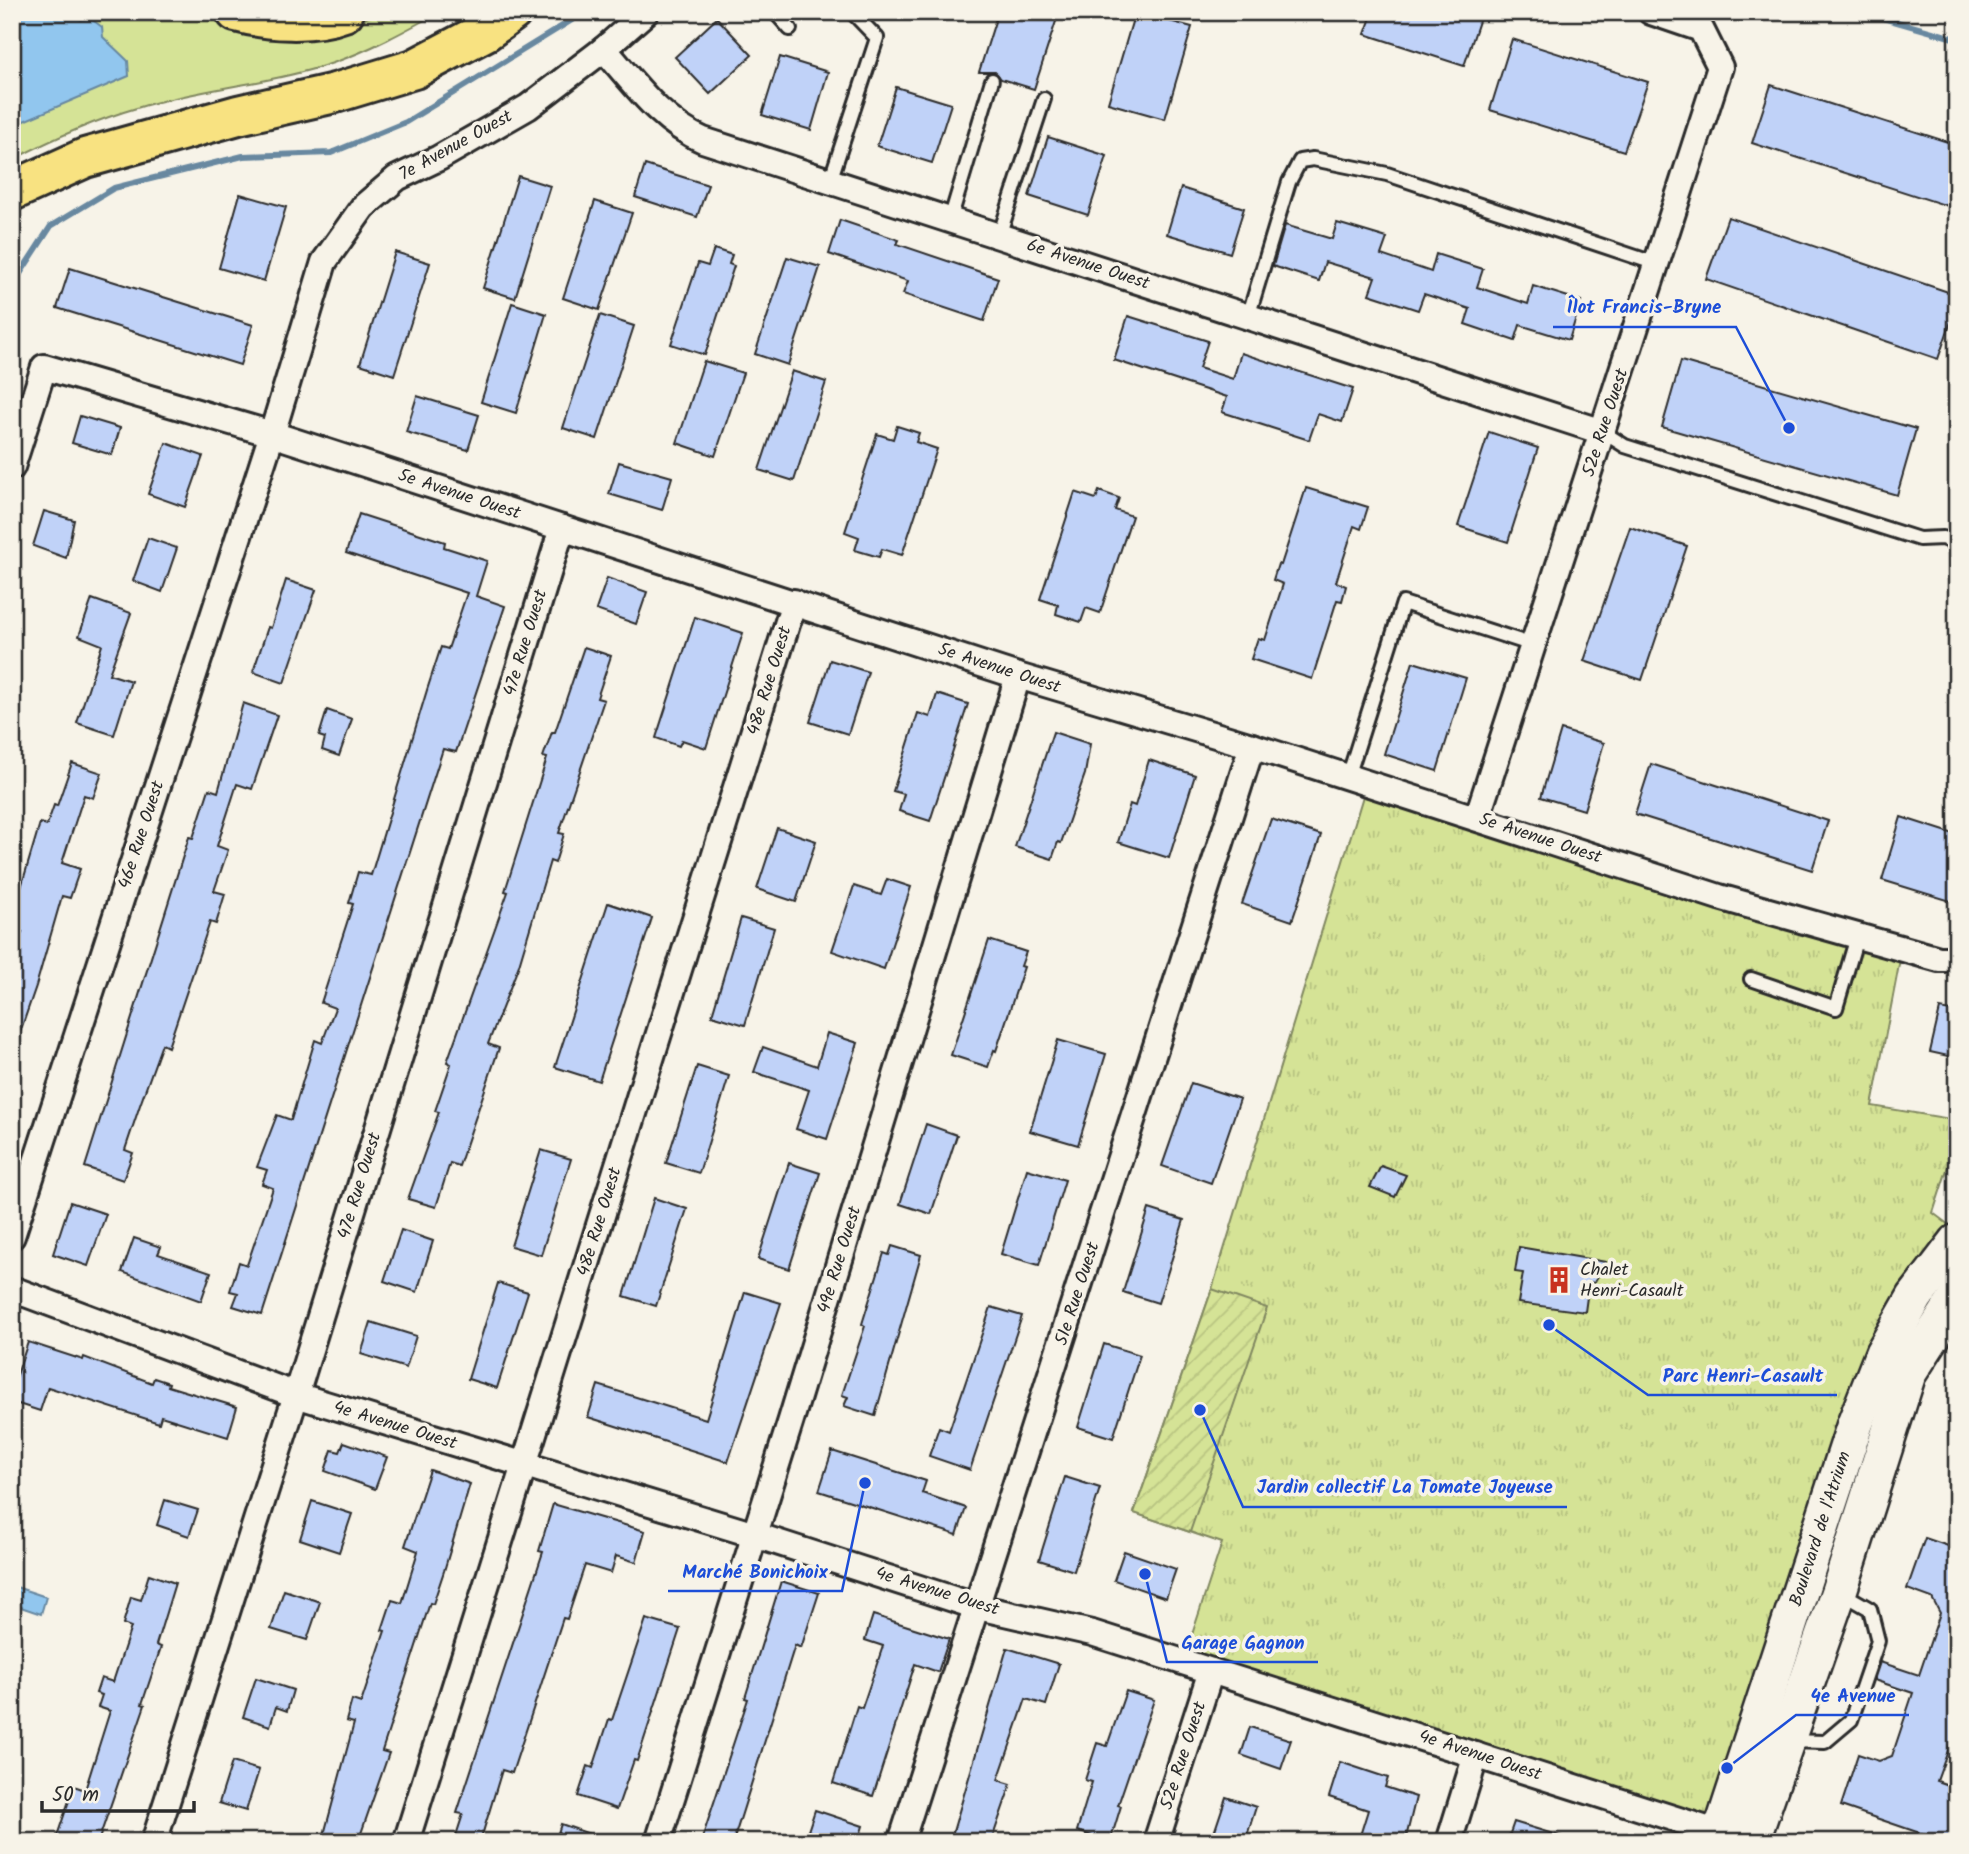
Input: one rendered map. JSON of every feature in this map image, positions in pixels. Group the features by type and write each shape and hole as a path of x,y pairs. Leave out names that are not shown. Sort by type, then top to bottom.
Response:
{"highway":[{"path":"236,12 262,19 332,17 344,12"},
{"path":"335,93 467,12"},
{"path":"12,191 85,158 238,115 335,93 414,69 486,31 512,12"}],"street":[{"name":"7e Avenue Ouest","path":"272,434 324,262 363,207 397,178 528,107 604,49 646,12"},
{"name":"52e Rue Ouest","path":"1477,818 1720,67 1701,29 1651,12"},
{"name":"6e Avenue Ouest","path":"604,49 666,119 681,130 830,181 1604,432"},
{"name":"5e Avenue Ouest","path":"12,467 44,367 272,434 1018,676 1252,746 1719,897 1939,959 1957,960"},
{"name":"46e Rue Ouest","path":"12,1236 272,434"},
{"name":"47e Rue Ouest","path":"154,1842 296,1395 562,528"},
{"name":"48e Rue Ouest","path":"406,1842 794,602"},
{"name":"49e Rue Ouest","path":"658,1842 755,1535 1018,676"},
{"name":"51e Rue Ouest","path":"901,1842 1252,746"},
{"name":"Boulevard de l'Atrium","path":"1734,1840 1855,1424 1883,1353 1915,1297 1957,1242"},
{"name":"4e Avenue Ouest","path":"12,1289 296,1395 755,1535 978,1607 1092,1633 1734,1840"},
{"name":"Boulevard de l'Atrium","path":"1734,1840 1788,1741 1908,1374 1957,1298"},
{"name":"52e Rue Ouest","path":"1156,1842 1211,1671"},
{"path":"1449,1842 1476,1755"}],"lane":[{"path":"775,12 790,29"},
{"path":"830,181 877,38 852,12"},
{"path":"950,220 992,80"},
{"path":"999,236 1044,99"},
{"path":"1248,317 1289,182 1300,161 1313,159 1387,174 1657,264"},
{"path":"1604,432 1625,446 1919,539 1943,538 1957,544"},
{"path":"1348,777 1402,603 1532,645"},
{"path":"1751,979 1836,1008 1857,937"},
{"path":"1788,1741 1825,1742 1851,1720 1867,1675 1878,1641 1870,1609 1839,1591"}],"green space":[{"path":"12,12 200,12 221,20 358,21 382,12 439,12 374,46 333,63 140,107 75,130 12,160"},
{"path":"1367,783 1902,949 1872,1106 1957,1120 1952,1154 1933,1213 1957,1231 1915,1297 1721,1833 1183,1662 1222,1543 1134,1513 1212,1289"},
{"path":"1212,1289 1267,1308 1190,1532 1134,1513"}],"water":[{"path":"15,12 69,12 81,20 90,18 102,27 103,37 128,61 129,76 12,126 12,18"},
{"path":"13,1586 46,1597 41,1614 12,1604"}],"building":[{"path":"998,12 1059,12 1034,89 1001,79 995,72 979,72"},
{"path":"1135,12 1192,27 1165,119 1108,103"},
{"path":"1373,12 1482,12 1464,66 1365,34"},
{"path":"717,18 752,55 710,94 675,57"},
{"path":"1512,39 1648,82 1624,151 1490,110"},
{"path":"780,57 828,72 811,130 762,115"},
{"path":"1771,85 1957,145 1957,209 1752,143"},
{"path":"896,87 951,104 932,163 877,146"},
{"path":"1048,137 1107,156 1088,215 1029,196"},
{"path":"645,165 708,185 697,217 635,197"},
{"path":"518,176 550,186 515,298 483,288"},
{"path":"1181,188 1244,208 1230,253 1167,234"},
{"path":"240,194 286,207 264,281 219,268"},
{"path":"595,201 632,213 599,310 563,298"},
{"path":"1728,217 1957,295 1957,304 1938,359 1706,279"},
{"path":"840,220 899,240 897,244 998,278 984,321 903,294 908,281 829,254"},
{"path":"1337,223 1387,238 1381,255 1431,272 1436,254 1483,269 1477,287 1528,304 1533,286 1581,301 1569,340 1520,325 1515,341 1465,324 1470,309 1424,294 1418,310 1369,294 1375,277 1325,262 1319,281 1273,266 1285,225 1332,239"},
{"path":"714,249 732,255 729,264 734,266 705,355 671,344 698,263 708,266"},
{"path":"395,252 430,263 394,375 360,364"},
{"path":"787,257 820,267 788,365 755,354"},
{"path":"70,268 253,325 240,365 57,308"},
{"path":"512,303 546,314 516,413 481,402"},
{"path":"600,315 634,326 597,439 563,428"},
{"path":"1128,316 1208,341 1199,368 1233,379 1241,353 1353,389 1342,422 1318,414 1309,440 1222,412 1227,397 1114,360"},
{"path":"704,361 743,373 715,456 677,443"},
{"path":"1681,361 1916,429 1897,495 1662,427"},
{"path":"792,371 826,382 794,481 759,470"},
{"path":"417,396 479,415 468,450 406,432"},
{"path":"80,416 120,428 112,455 72,443"},
{"path":"897,426 919,433 916,442 937,449 902,555 882,549 879,557 855,550 859,537 845,532 877,434 893,439"},
{"path":"1489,432 1538,448 1508,542 1458,526"},
{"path":"166,443 203,456 185,507 148,494"},
{"path":"619,462 672,477 662,510 609,494"},
{"path":"1306,488 1368,507 1361,529 1354,526 1336,582 1346,586 1342,601 1337,600 1312,679 1251,659 1258,638 1265,640 1283,584 1273,580 1278,564 1281,565"},
{"path":"1099,491 1119,498 1115,510 1132,516 1100,613 1086,608 1081,622 1056,614 1058,605 1040,599 1075,492 1096,499"},
{"path":"44,511 74,520 66,558 33,546"},
{"path":"359,514 445,542 444,547 487,561 476,596 505,606 456,752 443,749 262,1315 233,1306 238,1293 230,1291 239,1262 247,1265 273,1188 262,1184 267,1170 257,1167 277,1115 291,1120 315,1040 322,1043 335,1008 321,1003 353,904 349,903 358,872 371,875 441,647 448,649 467,593 346,553"},
{"path":"1630,527 1687,546 1642,680 1584,661"},
{"path":"148,538 177,548 162,592 133,581"},
{"path":"607,578 647,592 636,624 596,610"},
{"path":"286,580 316,590 284,683 253,672"},
{"path":"92,599 131,613 109,674 131,681 114,735 77,723 102,645 79,636"},
{"path":"695,617 743,633 706,748 682,740 679,746 656,738"},
{"path":"584,647 611,656 597,698 604,700 559,833 564,834 555,863 550,861 519,965 488,1044 499,1048 459,1166 450,1163 436,1207 408,1199 439,1112 435,1111 451,1064 447,1062 508,892 505,891 547,758 543,757 552,732 555,732"},
{"path":"830,660 868,672 848,734 810,722"},
{"path":"1413,662 1466,678 1437,771 1384,754"},
{"path":"937,694 968,704 930,821 899,811 904,794 893,791 918,713 930,717"},
{"path":"243,703 277,715 252,789 237,784 217,846 228,850 214,891 225,894 216,924 210,922 168,1047 162,1044 140,1105 125,1150 133,1153 123,1180 85,1167 189,837 193,838 209,789 218,792"},
{"path":"327,710 352,719 339,756 322,750 325,738 319,736"},
{"path":"1561,730 1604,743 1584,810 1541,797"},
{"path":"1053,732 1090,744 1085,774 1061,843 1058,842 1052,859 1015,847"},
{"path":"1149,760 1195,775 1169,858 1118,842 1130,804 1135,806"},
{"path":"72,763 102,773 93,798 84,795 62,863 80,869 70,898 62,896 16,1044 12,1043 12,964 22,932 12,929 12,918 40,823 47,825 54,805 57,806"},
{"path":"1651,764 1828,821 1812,870 1635,814"},
{"path":"1901,817 1957,835 1957,903 1882,880"},
{"path":"1271,819 1321,835 1292,921 1242,904"},
{"path":"777,828 816,841 796,902 757,889"},
{"path":"887,879 911,887 884,969 832,951 854,886 881,895"},
{"path":"608,903 652,918 599,1081 555,1067"},
{"path":"741,918 774,928 745,1025 712,1015"},
{"path":"989,940 1026,952 1021,966 1024,967 996,1051 994,1050 988,1067 951,1055"},
{"path":"1940,1009 1957,1012 1957,1058 1930,1052"},
{"path":"827,1033 858,1043 827,1139 796,1129 809,1090 754,1072 763,1047 817,1066"},
{"path":"1058,1040 1106,1054 1078,1145 1030,1131"},
{"path":"697,1066 729,1076 699,1173 666,1163"},
{"path":"1191,1083 1240,1099 1211,1183 1162,1166"},
{"path":"926,1124 957,1135 931,1214 900,1204"},
{"path":"541,1150 571,1159 541,1255 511,1246"},
{"path":"789,1163 820,1173 789,1269 758,1259"},
{"path":"1381,1166 1406,1175 1395,1197 1370,1187"},
{"path":"1027,1169 1065,1180 1039,1265 1001,1254"},
{"path":"654,1198 687,1209 656,1306 624,1296"},
{"path":"70,1202 106,1214 88,1266 53,1254"},
{"path":"1149,1209 1184,1220 1158,1303 1123,1292"},
{"path":"401,1230 433,1241 417,1292 384,1281"},
{"path":"134,1238 161,1247 158,1254 211,1272 201,1301 122,1272"},
{"path":"892,1246 921,1255 875,1416 844,1406 848,1397 842,1395 865,1326 862,1324 884,1253 889,1255"},
{"name":"Chalet Henri-Casault","path":"1519,1247 1606,1262 1594,1283 1589,1282 1585,1312 1518,1303 1523,1273 1515,1272"},
{"path":"498,1283 528,1292 497,1388 468,1379"},
{"path":"745,1292 781,1303 728,1462 588,1417 598,1385 706,1419"},
{"path":"991,1307 1022,1316 970,1470 929,1456 939,1427 949,1431"},
{"path":"371,1322 416,1336 406,1368 361,1354"},
{"path":"28,1342 83,1360 84,1357 152,1383 154,1378 169,1383 168,1386 237,1407 228,1437 161,1416 159,1423 48,1387 40,1411 12,1402 12,1390"},
{"path":"1104,1344 1140,1355 1113,1438 1078,1427"},
{"path":"344,1442 387,1457 375,1489 325,1471 332,1450 340,1452"},
{"path":"832,1451 926,1481 922,1493 966,1508 957,1535 819,1491"},
{"path":"430,1470 470,1484 444,1571 433,1604 430,1603 382,1751 389,1753 358,1842 322,1842 354,1723 346,1721 352,1700 361,1703 385,1631 382,1630 392,1600 402,1603 418,1551 405,1546"},
{"path":"1065,1477 1100,1488 1074,1571 1039,1560"},
{"path":"165,1500 198,1510 189,1536 157,1525"},
{"path":"312,1501 352,1514 339,1552 300,1539"},
{"path":"553,1504 645,1531 636,1562 616,1556 611,1573 585,1565 567,1619 563,1618 512,1773 502,1770 480,1842 454,1842 463,1814 457,1813 543,1552 539,1551"},
{"path":"1925,1538 1957,1549 1957,1726 1937,1781 1957,1788 1957,1842 1946,1842 1841,1806 1858,1754 1879,1761 1892,1756 1913,1693 1874,1680 1880,1662 1919,1675 1940,1613 1932,1598 1907,1589"},
{"path":"1124,1551 1176,1569 1166,1598 1114,1580"},
{"path":"149,1574 175,1583 156,1645 161,1647 142,1704 145,1705 98,1842 55,1842 74,1786 85,1790 110,1711 98,1707 102,1695 96,1693 101,1678 113,1682 131,1627 123,1624 131,1597 141,1600"},
{"path":"781,1581 819,1593 801,1648 795,1645 733,1842 701,1842 748,1699 745,1698"},
{"path":"284,1590 320,1602 307,1640 271,1629"},
{"path":"873,1615 949,1639 938,1672 915,1664 873,1796 833,1783 857,1706 862,1708 883,1646 865,1640"},
{"path":"646,1619 680,1629 637,1761 634,1760 617,1809 578,1796 588,1766 593,1768 609,1719 612,1720"},
{"path":"1007,1648 1059,1664 1046,1705 1026,1699 998,1780 1011,1784 991,1842 950,1842"},
{"path":"256,1678 293,1690 287,1711 276,1707 270,1726 243,1717"},
{"path":"1126,1691 1154,1700 1118,1805 1121,1806 1110,1842 1090,1842 1092,1836 1077,1831 1092,1782 1085,1780 1097,1743 1107,1746"},
{"path":"1250,1727 1291,1740 1281,1769 1241,1755"},
{"path":"232,1762 259,1770 246,1811 219,1803"},
{"path":"1340,1762 1388,1778 1385,1787 1416,1797 1405,1842 1358,1842 1368,1810 1329,1797"},
{"path":"1226,1797 1256,1807 1245,1842 1211,1842"},
{"path":"815,1810 863,1826 858,1842 814,1842 815,1833 808,1831"},
{"path":"1514,1822 1566,1838 1565,1842 1507,1842"},
{"path":"561,1824 604,1839 604,1842 555,1842"}],"waterway":[{"path":"12,286 51,226 114,188 243,156 331,153 406,122 585,12"},
{"path":"1862,12 1957,39"}],"place":[{"name":"Îlot Francis-Bryne","path":"1789,428"},
{"name":"Chalet Henri-Casault","path":"1559,1280"},
{"name":"Parc Henri-Casault","path":"1549,1325"},
{"name":"Jardin collectif La Tomate Joyeuse","path":"1200,1410"},
{"name":"Marché Bonichoix","path":"865,1483"},
{"name":"Garage Gagnon","path":"1145,1574"},
{"name":"4e Avenue","path":"1727,1768"}]}
